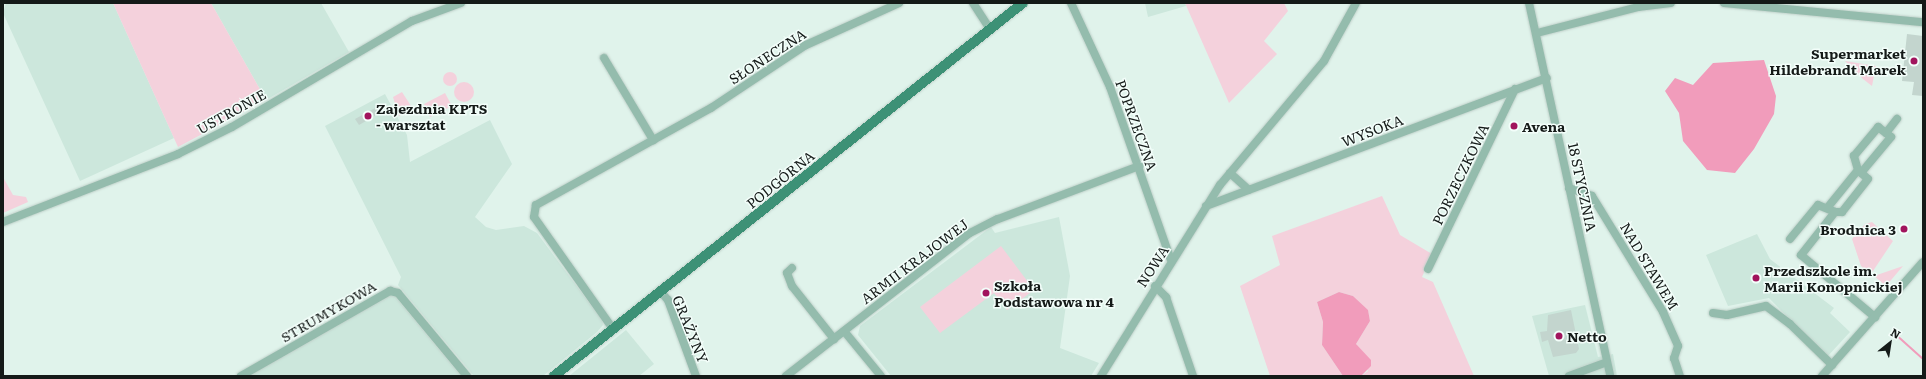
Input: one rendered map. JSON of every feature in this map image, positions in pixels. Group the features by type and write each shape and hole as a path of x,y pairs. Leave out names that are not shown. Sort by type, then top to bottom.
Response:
{"main road":[{"name":"PODGÓRNA","path":"554,376 1023,3"}],"street":[{"name":"USTRONIE","path":"3,222 178,154 232,127 412,21 461,3"},
{"name":"SŁONECZNA","path":"613,329 534,217 536,205 542,200 711,108 806,45 899,3"},
{"path":"973,3 990,29"},
{"name":"POPRZECZNA","path":"1071,3 1110,88 1172,260"},
{"name":"NOWA","path":"1101,376 1106,372 1155,286 1206,206 1230,173 1324,61 1356,3"},
{"name":"18 STYCZNIA","path":"1529,3 1547,78 1569,188 1610,376"},
{"path":"1537,33 1638,5 1671,3"},
{"path":"1724,3 1923,22"},
{"path":"604,58 653,140"},
{"name":"WYSOKA","path":"1206,206 1547,78"},
{"name":"PORZECZKOWA","path":"1428,269 1515,89"},
{"path":"1886,133 1897,119"},
{"path":"1790,239 1815,208 1821,204 1831,210 1842,212 1868,179 1860,172 1854,156 1878,127 1891,137 1860,172 1831,210 1802,255 1875,318"},
{"name":"ARMII KRAJOWEJ","path":"786,376 970,233 998,219 1139,166"},
{"path":"1230,173 1249,190"},
{"name":"NAD STAWEM","path":"1569,188 1592,196 1663,312 1678,346 1674,358 1680,376"},
{"path":"1822,376 1875,318 1923,262"},
{"path":"792,268 787,273 792,286 834,339"},
{"path":"1155,286 1166,297 1193,376"},
{"name":"STRUMYKOWA","path":"241,376 390,291 398,293 467,376"},
{"name":"GRAŻYNY","path":"661,292 668,300 696,376"},
{"path":"1712,313 1727,315 1766,306 1790,324 1832,365"},
{"path":"844,331 881,376"},
{"path":"1569,376 1607,362"}],"shaded area":[{"path":"6,3 113,3 174,138 80,181 3,13"},
{"path":"113,3 211,3 266,100 178,147"},
{"path":"211,3 321,3 349,52 266,100"},
{"path":"1145,3 1185,3 1186,6 1148,17"},
{"path":"1185,3 1284,3 1288,11 1264,41 1277,54 1229,103"},
{"path":"1764,60 1776,96 1774,114 1754,149 1735,173 1707,170 1683,141 1679,113 1665,91 1675,78 1693,85 1713,63"},
{"path":"1845,61 1876,66 1872,86 1863,79"},
{"path":"447,72 453,72 457,76 457,82 453,86 447,86 443,82 443,76"},
{"path":"464,82 471,85 474,92 471,99 464,102 457,99 454,92 457,85"},
{"path":"402,92 413,109 399,116 393,97"},
{"path":"445,93 452,106 430,117 424,104"},
{"path":"385,94 407,135 410,162 490,120 512,164 475,217 486,227 496,230 524,226 537,233 602,320 603,325 597,332 543,376 474,376 398,285 401,277 325,126"},
{"path":"3,177 13,195 26,197 28,202 3,213"},
{"path":"1382,196 1400,235 1432,254 1422,277 1433,282 1474,376 1361,376 1368,371 1356,344 1370,321 1368,311 1353,296 1339,292 1317,302 1323,322 1322,345 1343,376 1270,376 1240,286 1280,265 1272,236"},
{"name":"Szkoła Podstawowa nr 4","path":"1059,217 1070,276 1060,348 1099,363 1091,376 891,376 858,335 860,326 991,227 995,233"},
{"path":"1872,222 1893,241 1871,274 1861,266 1852,239 1865,224"},
{"name":"Przedszkole im. Marii Konopnickiej","path":"1757,234 1770,259 1834,308 1830,313 1850,332 1827,357 1769,298 1728,306 1706,255"},
{"path":"1001,246 1034,290 1007,310 994,293 940,333 920,307"},
{"path":"1903,266 1886,286 1874,276"},
{"path":"1339,292 1353,296 1368,310 1370,321 1356,344 1371,360 1371,366 1361,376 1343,376 1322,345 1323,322 1317,302"},
{"path":"390,295 394,295 461,376 248,376"},
{"path":"1585,305 1598,357 1613,354 1617,376 1549,376 1532,316"},
{"path":"626,330 654,364 639,376 569,376"}],"building":[{"name":"Supermarket Hildebrandt Marek","path":"1907,34 1923,36 1923,96 1912,95 1914,82 1902,81"},
{"name":"Zajezdnia KPTS - warsztat","path":"377,107 380,113 359,125 355,119"},
{"name":"Netto","path":"1571,310 1579,349 1576,353 1553,357 1548,340 1542,342 1540,332 1547,331 1548,315"}],"waterway":[{"path":"1894,333 1923,359"}],"place":[{"name":"Supermarket Hildebrandt Marek","path":"1914,61"},
{"name":"Zajezdnia KPTS - warsztat","path":"368,116"},
{"name":"Avena","path":"1514,126"},
{"name":"Brodnica 3","path":"1904,229"},
{"name":"Przedszkole im. Marii Konopnickiej","path":"1756,278"},
{"name":"Szkoła Podstawowa nr 4","path":"986,293"},
{"name":"Netto","path":"1559,336"}]}
